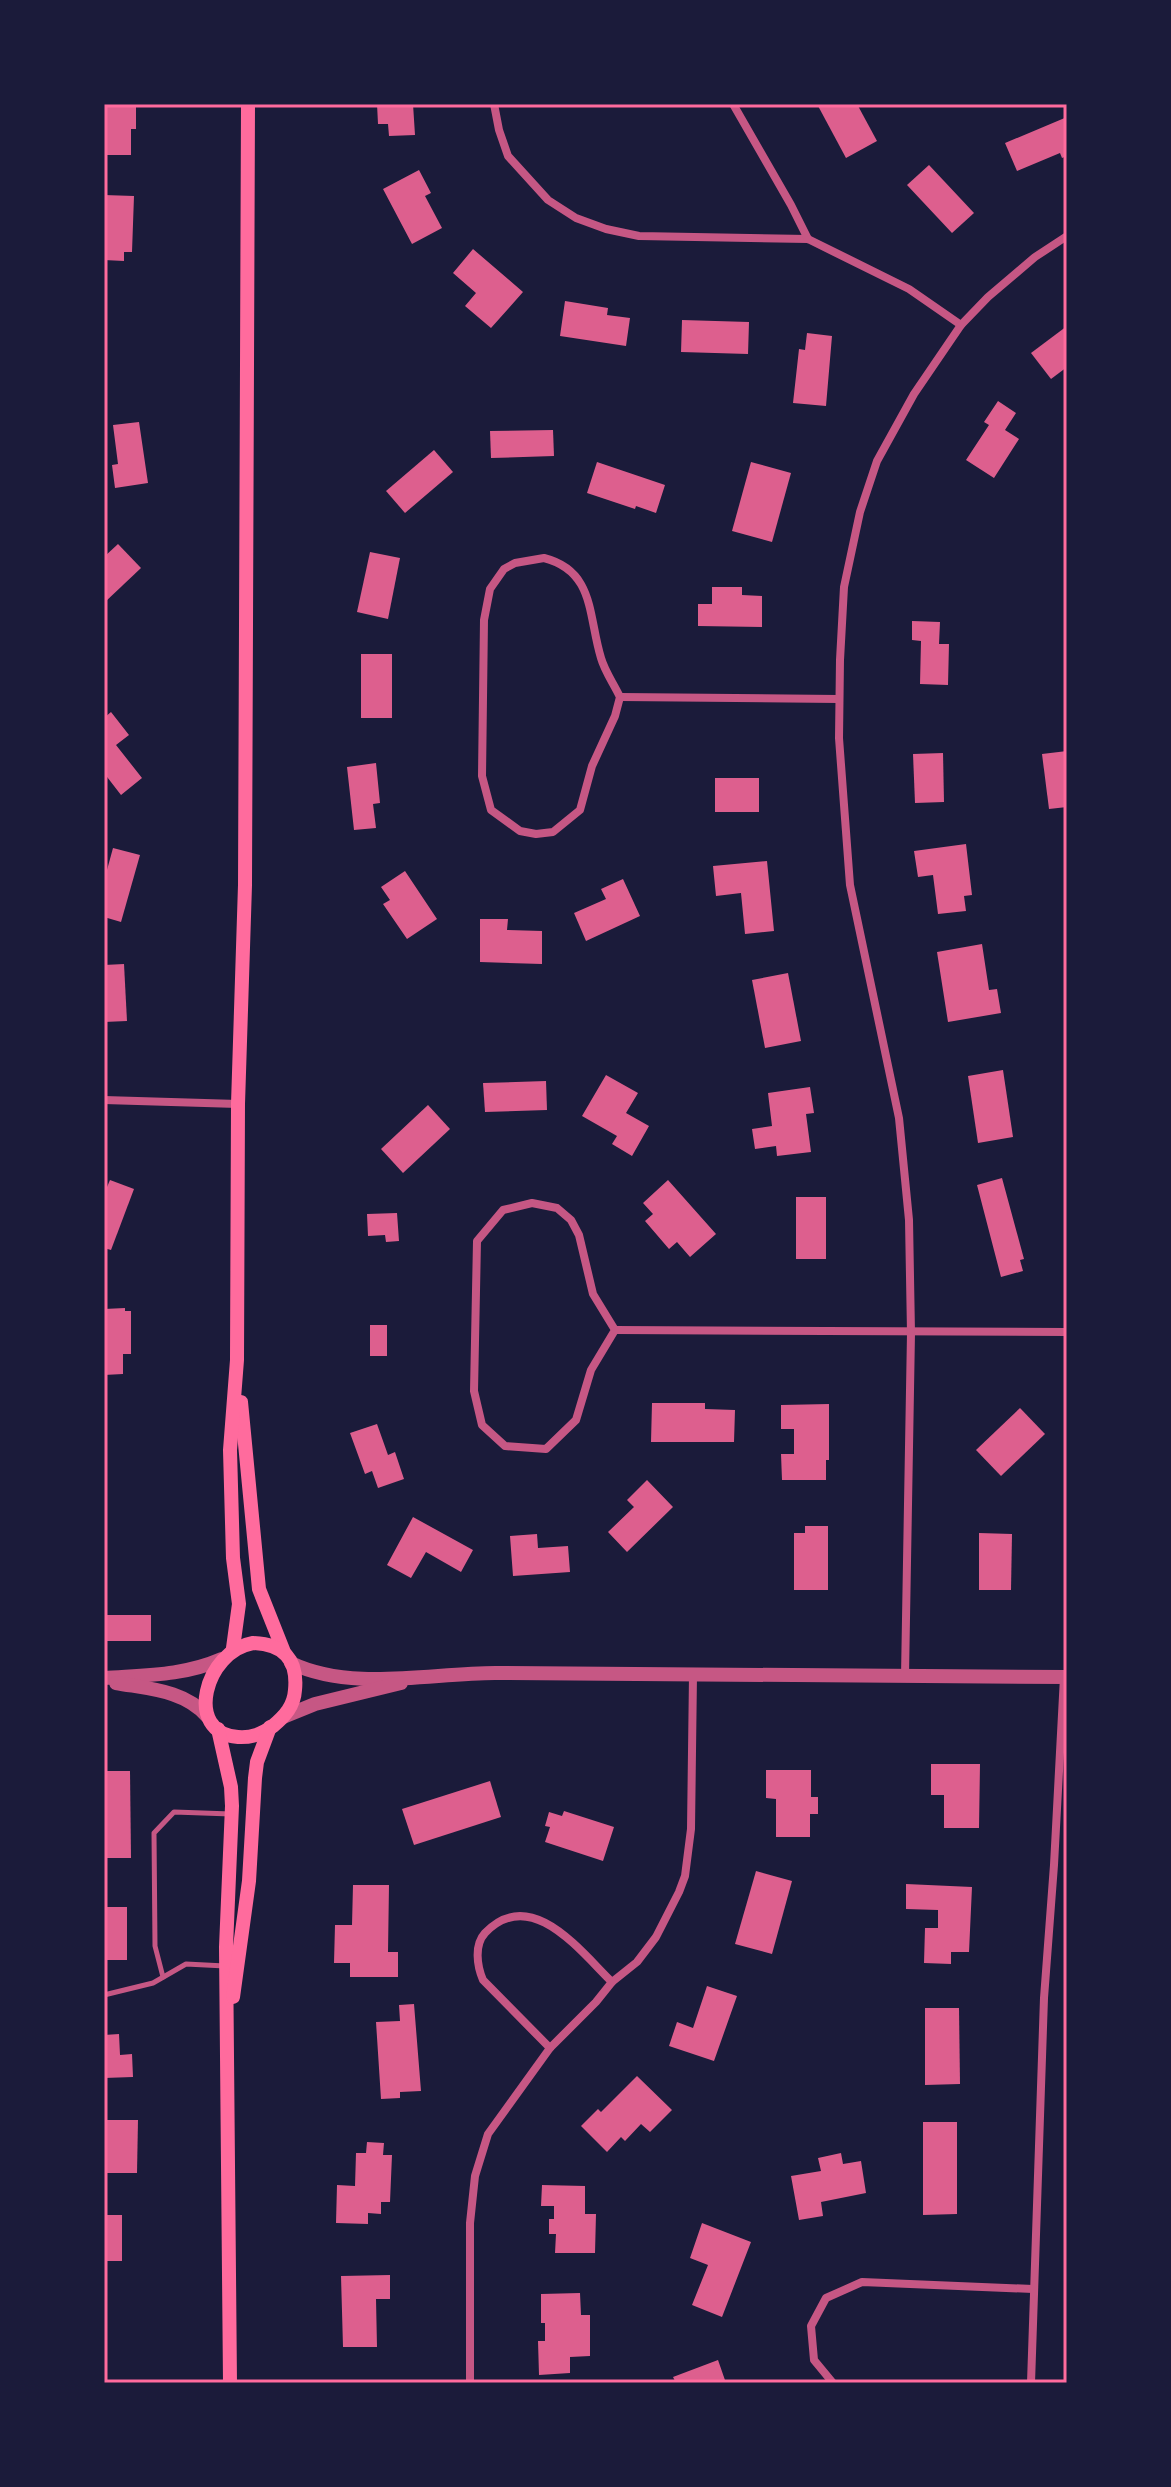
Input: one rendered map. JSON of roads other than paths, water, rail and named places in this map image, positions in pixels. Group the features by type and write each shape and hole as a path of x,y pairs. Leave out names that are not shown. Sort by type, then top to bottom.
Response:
{"main road":[{"path":"233,1648 239,1604 233,1558 230,1450 237,1360 238,1104 245,885 248,104"},
{"path":"237,1360 255,1565 265,1610 288,1657 296,1680 295,1695 283,1717 262,1734 235,1737 218,1729 207,1716 205,1699 211,1676 222,1659 233,1648 253,1643 268,1643 288,1657"},
{"path":"228,2025 249,1881 256,1772 270,1727"},
{"path":"218,1729 231,1787 232,1814 226,1966 230,2383"}],"street":[{"path":"494,104 508,156 548,200 576,218 639,236 808,239 909,289 961,325"},
{"path":"733,104 808,239"},
{"path":"905,1676 911,1333 909,1220 899,1118 850,885 842,795 839,699 844,587 860,512 894,426 961,325 1015,273 1067,236"},
{"path":"544,558 561,563 572,571 589,598 595,638 603,664 620,697 615,716 592,766 580,810 553,832 536,834 520,831 491,810 482,776 484,620 490,589 504,569 515,563 544,558"},
{"path":"620,697 839,699"},
{"path":"104,1100 238,1104"},
{"path":"532,1203 557,1208 571,1220 579,1235 593,1294 615,1330 591,1370 576,1420 546,1449 505,1446 482,1425 474,1391 477,1241 503,1210 532,1203"},
{"path":"615,1330 1067,1332"},
{"path":"288,1657 308,1671 338,1676 1065,1677 1044,1998 1031,2383"},
{"path":"104,1680 168,1674 204,1667 222,1659"},
{"path":"283,1717 315,1704 432,1675"},
{"path":"470,2383 470,2223 475,2176 488,2134 550,2048 612,1982 637,1962 656,1937 685,1876 691,1829 693,1675"},
{"path":"104,1680 181,1696 195,1703 207,1716"},
{"path":"550,2048 483,1980 478,1968 482,1936 509,1916 527,1915 539,1919 555,1928 612,1982"},
{"path":"833,2383 814,2360 811,2326 826,2298 862,2282 1033,2289"}],"lane":[{"path":"163,1977 155,1946 154,1833 174,1812 232,1814"},
{"path":"104,1995 153,1983 186,1964 226,1966"}]}
